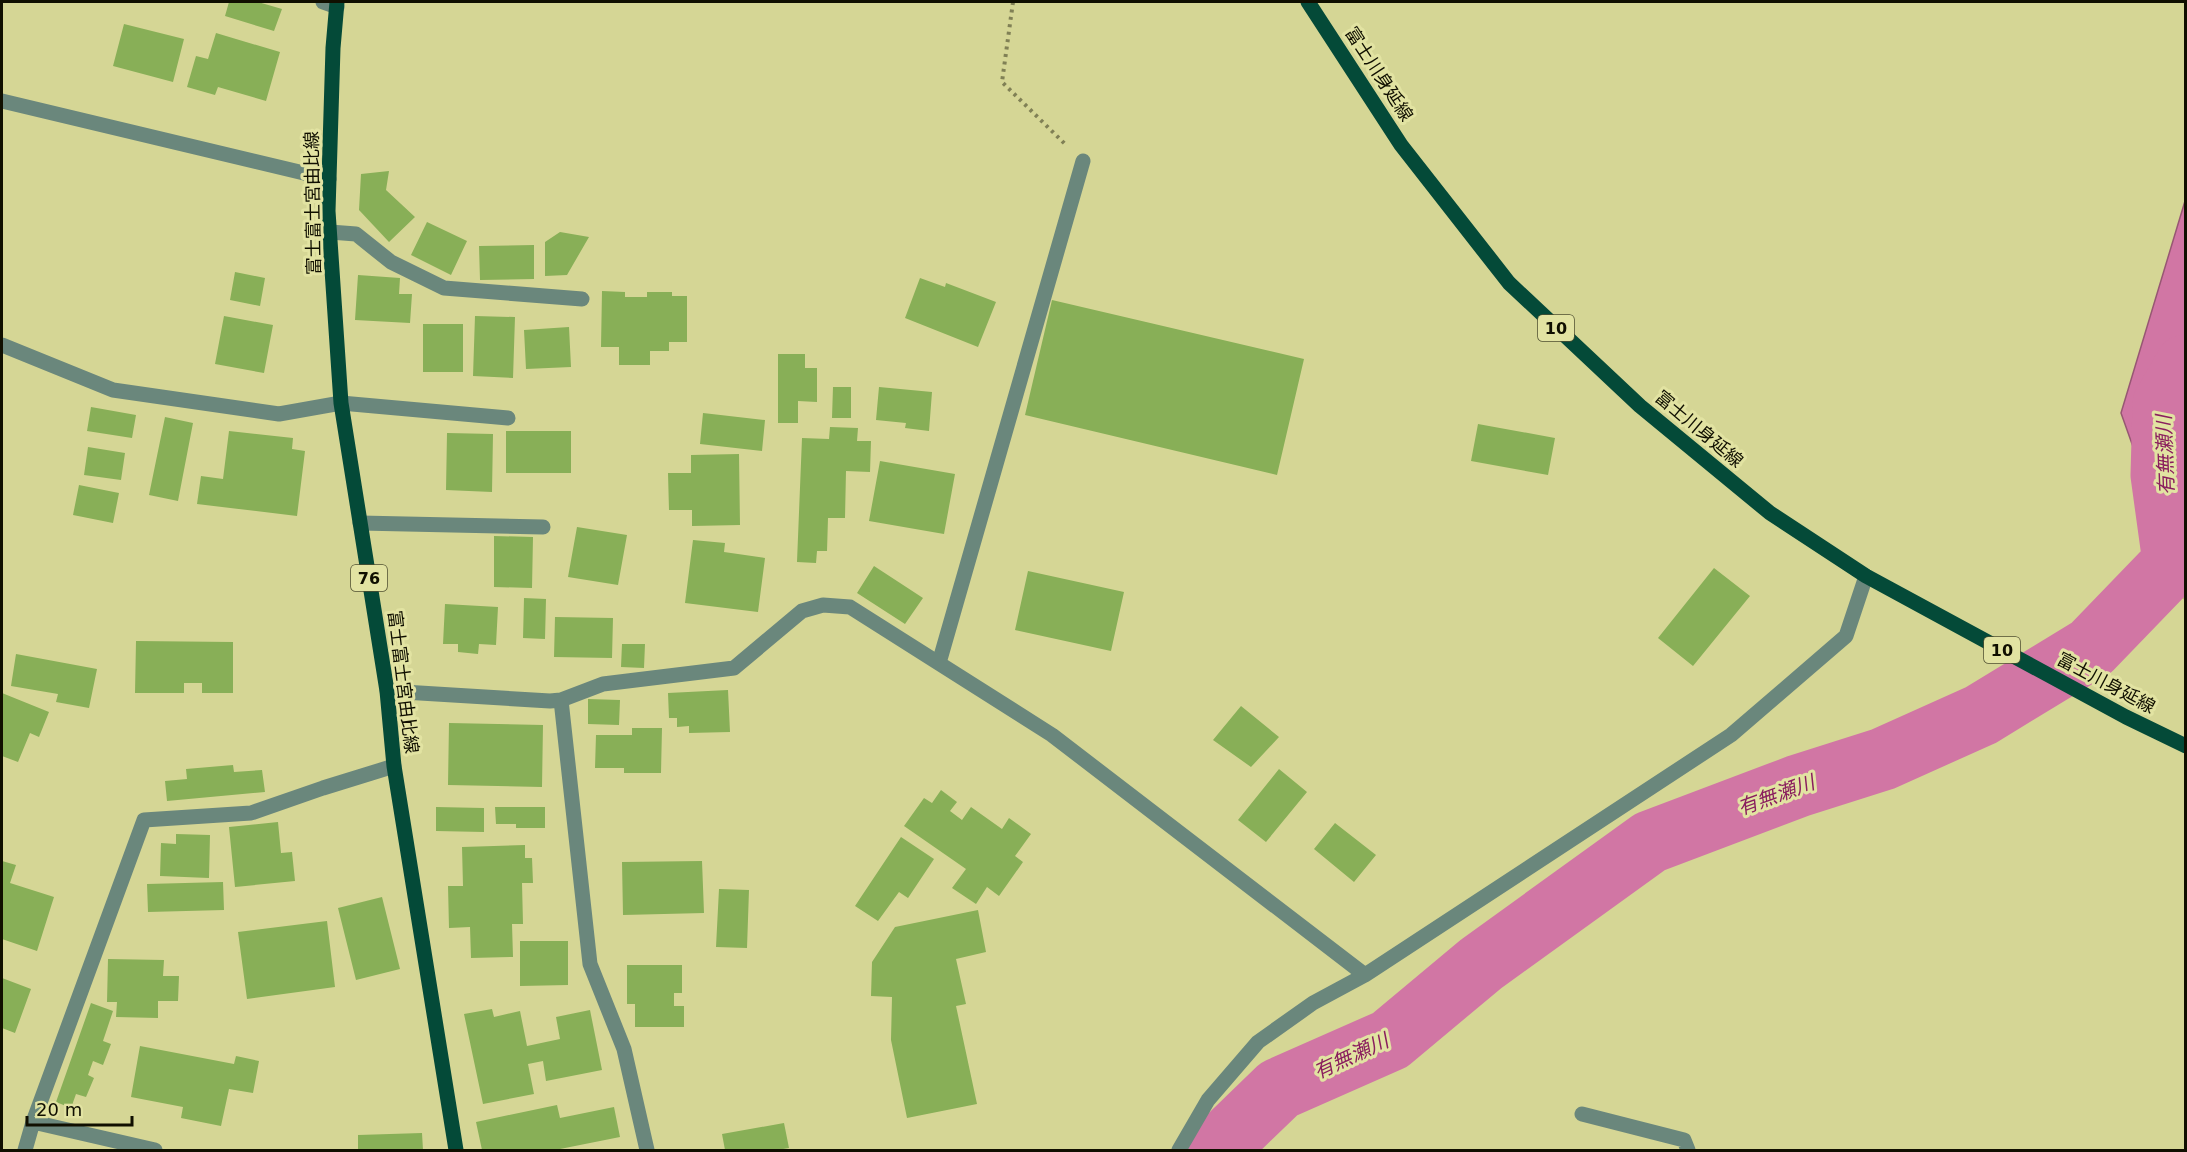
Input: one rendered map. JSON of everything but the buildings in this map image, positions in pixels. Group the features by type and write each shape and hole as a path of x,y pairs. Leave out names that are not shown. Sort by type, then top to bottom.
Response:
{"main road":[{"name":"富士川身延線","path":"1308,2 1401,145 1509,283 1640,406 1761,506 1871,580 2126,717 2186,746"},
{"name":"富士富士宮由比線","path":"332,3 330,232 341,403 387,691 394,766 456,1150"}],"street":[{"path":"2,101 329,179"},
{"path":"939,663 1083,161"},
{"path":"330,232 356,234 391,262 444,288 582,299"},
{"path":"2,345 113,390 279,414 341,403 508,418"},
{"path":"360,523 543,527"},
{"path":"1179,1150 1208,1100 1258,1042 1313,1003 1365,975 1731,735 1846,636 1871,580"},
{"path":"387,691 561,700 603,684 734,668 802,611 824,605 850,607 1052,735 1365,975"},
{"path":"561,700 590,964 624,1049 647,1150"},
{"path":"25,1150 33,1122 144,820 251,813 394,766"},
{"path":"1582,1114 1684,1140 1688,1150"},
{"path":"33,1122 155,1150"}],"path":[{"path":"1013,2 1002,82 1083,161"}],"shaded area":[{"path":"2185,543 2185,600 2152,583"}],"water":[{"path":"2185,201 2186,548 2174,562 2121,413"}],"waterway":[{"name":"有無瀬川","path":"1216,1150 1279,1089 1390,1040 1481,964 1650,842 1798,786 1883,759 1981,715 2091,648 2174,562 2162,475 2164,404 2186,366"}]}
